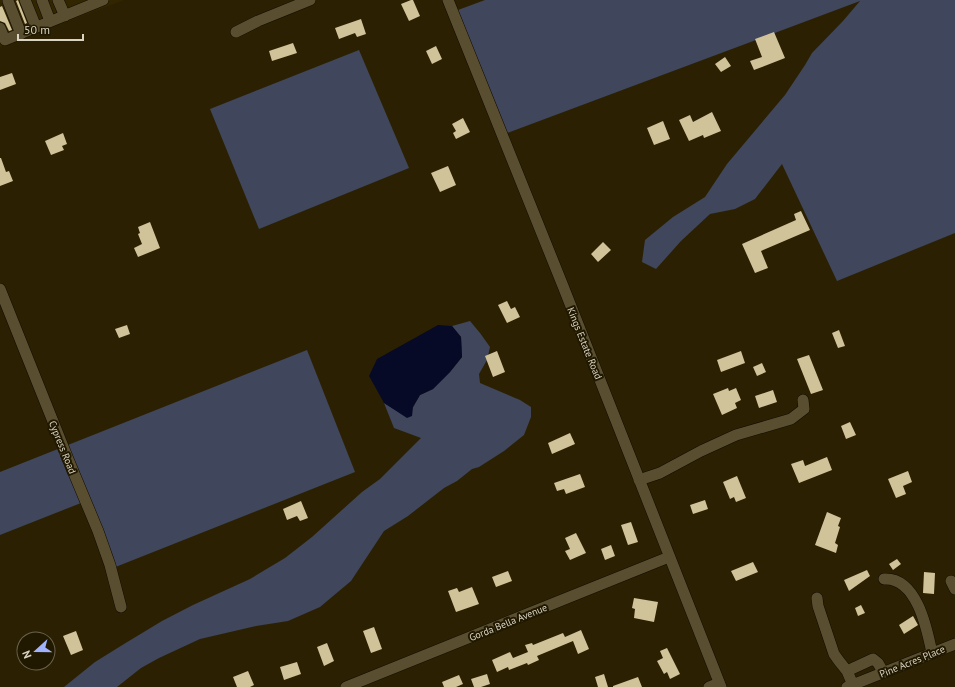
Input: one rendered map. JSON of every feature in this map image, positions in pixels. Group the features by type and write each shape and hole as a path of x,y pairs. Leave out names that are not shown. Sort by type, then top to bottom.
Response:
{"street":[{"path":"25,0 36,27"},
{"path":"42,0 50,22"},
{"path":"58,0 65,16"},
{"path":"0,28 5,40 65,16 81,4 103,0"},
{"path":"236,32 258,21 310,0"},
{"name":"Kings Estate Road","path":"448,0 500,127 670,557 716,686"},
{"path":"7,2 21,34"},
{"name":"Cypress Road","path":"0,289 98,531 110,565 121,607"},
{"path":"639,480 660,473 701,451 736,435 791,419 804,409 803,400"},
{"name":"Gorda Bella Avenue","path":"346,687 670,557"},
{"path":"884,579 890,579 902,584 914,596 924,619 932,653"},
{"path":"817,598 818,606 834,654 847,670 850,686"},
{"name":"Pine Acres Place","path":"850,686 955,644"},
{"path":"847,670 873,659 878,663 884,672"}],"shaded area":[{"path":"0,0 124,0 0,47"},
{"path":"485,0 955,0 955,233 837,281 782,164 755,199 735,209 710,214 681,241 656,269 642,262 645,240 673,217 705,197 727,164 785,95 812,53 860,1 507,133 458,10"},
{"path":"359,50 409,168 259,229 210,109"},
{"path":"470,321 490,347 487,360 479,374 480,383 520,400 531,407 531,417 524,435 504,451 479,467 472,469 457,481 444,488 408,516 384,531 351,581 320,607 288,621 256,626 200,639 141,668 117,687 64,687 95,662 162,621 250,579 285,558 312,537 362,492 380,479 421,438 394,428 384,403 394,409 413,407 420,395 433,389 462,357 461,337 452,326"},
{"path":"438,325 452,326 461,337 462,357 433,389 420,395 413,407 412,416 407,418 384,403 369,376 377,359"},
{"path":"307,350 355,472 113,568 86,501 0,535 0,472"}],"building":[{"path":"18,0 27,23 25,24 16,1"},
{"path":"413,0 420,16 409,21 401,4"},
{"path":"2,6 12,30 9,31 5,23 0,21 0,7"},
{"path":"361,19 366,34 357,37 355,33 339,39 335,28"},
{"path":"774,32 785,58 754,70 750,61 762,57 755,39"},
{"path":"293,43 297,53 272,61 269,51"},
{"path":"436,46 442,59 432,64 426,51"},
{"path":"725,57 731,66 721,72 715,64"},
{"path":"12,73 16,84 0,90 0,77"},
{"path":"712,112 721,131 704,138 703,135 689,141 679,120 690,115 693,122"},
{"path":"463,118 470,132 456,139 453,133 456,131 452,124"},
{"path":"663,121 670,139 654,145 647,128"},
{"path":"63,133 67,144 62,146 64,150 51,155 45,141"},
{"path":"0,158 6,172 9,171 13,181 0,186"},
{"path":"448,166 456,185 440,192 431,173"},
{"path":"801,211 810,230 761,251 768,268 755,273 742,244 796,220 794,214"},
{"path":"150,222 160,248 138,257 134,248 142,244 138,234 140,233 138,227"},
{"path":"603,242 611,250 598,262 591,254"},
{"path":"507,301 511,309 515,307 520,317 507,323 498,305"},
{"path":"127,325 130,334 119,338 115,329"},
{"path":"839,330 845,346 838,348 832,333"},
{"path":"497,351 505,372 493,377 485,356"},
{"path":"741,351 745,363 721,372 717,360"},
{"path":"809,355 823,390 811,394 797,359"},
{"path":"762,363 766,372 757,376 753,367"},
{"path":"728,388 729,391 736,388 741,400 735,403 737,408 722,415 713,394"},
{"path":"773,390 777,402 759,408 755,396"},
{"path":"850,422 856,435 846,439 841,426"},
{"path":"570,433 575,444 552,454 548,443"},
{"path":"827,457 832,470 799,483 791,464 803,460 805,466"},
{"path":"908,471 912,482 903,486 906,494 896,498 888,479"},
{"path":"580,474 585,487 566,494 564,489 557,491 554,483"},
{"path":"737,476 746,498 736,502 734,497 730,499 723,482"},
{"path":"705,500 708,509 693,514 690,505"},
{"path":"301,501 308,518 300,521 297,516 287,520 283,509"},
{"path":"827,512 841,518 835,543 838,545 836,553 815,545"},
{"path":"631,522 638,542 628,545 621,525"},
{"path":"576,533 586,553 570,560 565,551 570,549 565,538"},
{"path":"611,545 615,556 605,560 601,549"},
{"path":"897,559 901,564 893,570 889,564"},
{"path":"753,562 758,572 736,581 731,571"},
{"path":"867,570 870,576 849,591 844,580"},
{"path":"508,571 512,581 496,587 492,577"},
{"path":"924,572 935,573 934,594 923,593"},
{"path":"472,587 479,604 456,612 448,591 457,588 459,592"},
{"path":"634,598 658,602 654,622 634,618 635,609 632,608"},
{"path":"861,605 865,613 858,616 855,608"},
{"path":"913,616 918,625 904,634 899,625"},
{"path":"374,627 382,649 371,653 363,631"},
{"path":"581,630 589,649 578,654 573,641 537,656 539,660 528,665 527,663 509,670 508,667 497,672 492,660 510,652 513,658 528,652 525,645 532,643 533,645 563,633 565,637"},
{"path":"76,631 83,650 71,655 63,636"},
{"path":"327,643 334,661 324,666 317,647"},
{"path":"667,648 680,674 670,679 667,672 664,674 657,661 663,658 660,651"},
{"path":"297,662 301,674 284,680 280,667"},
{"path":"248,671 254,685 250,687 237,687 233,677"},
{"path":"487,674 490,684 481,687 474,687 471,679"},
{"path":"604,674 608,687 598,687 595,677"},
{"path":"459,675 463,684 456,687 444,687 442,682"},
{"path":"638,677 642,687 613,687 613,686"}]}
